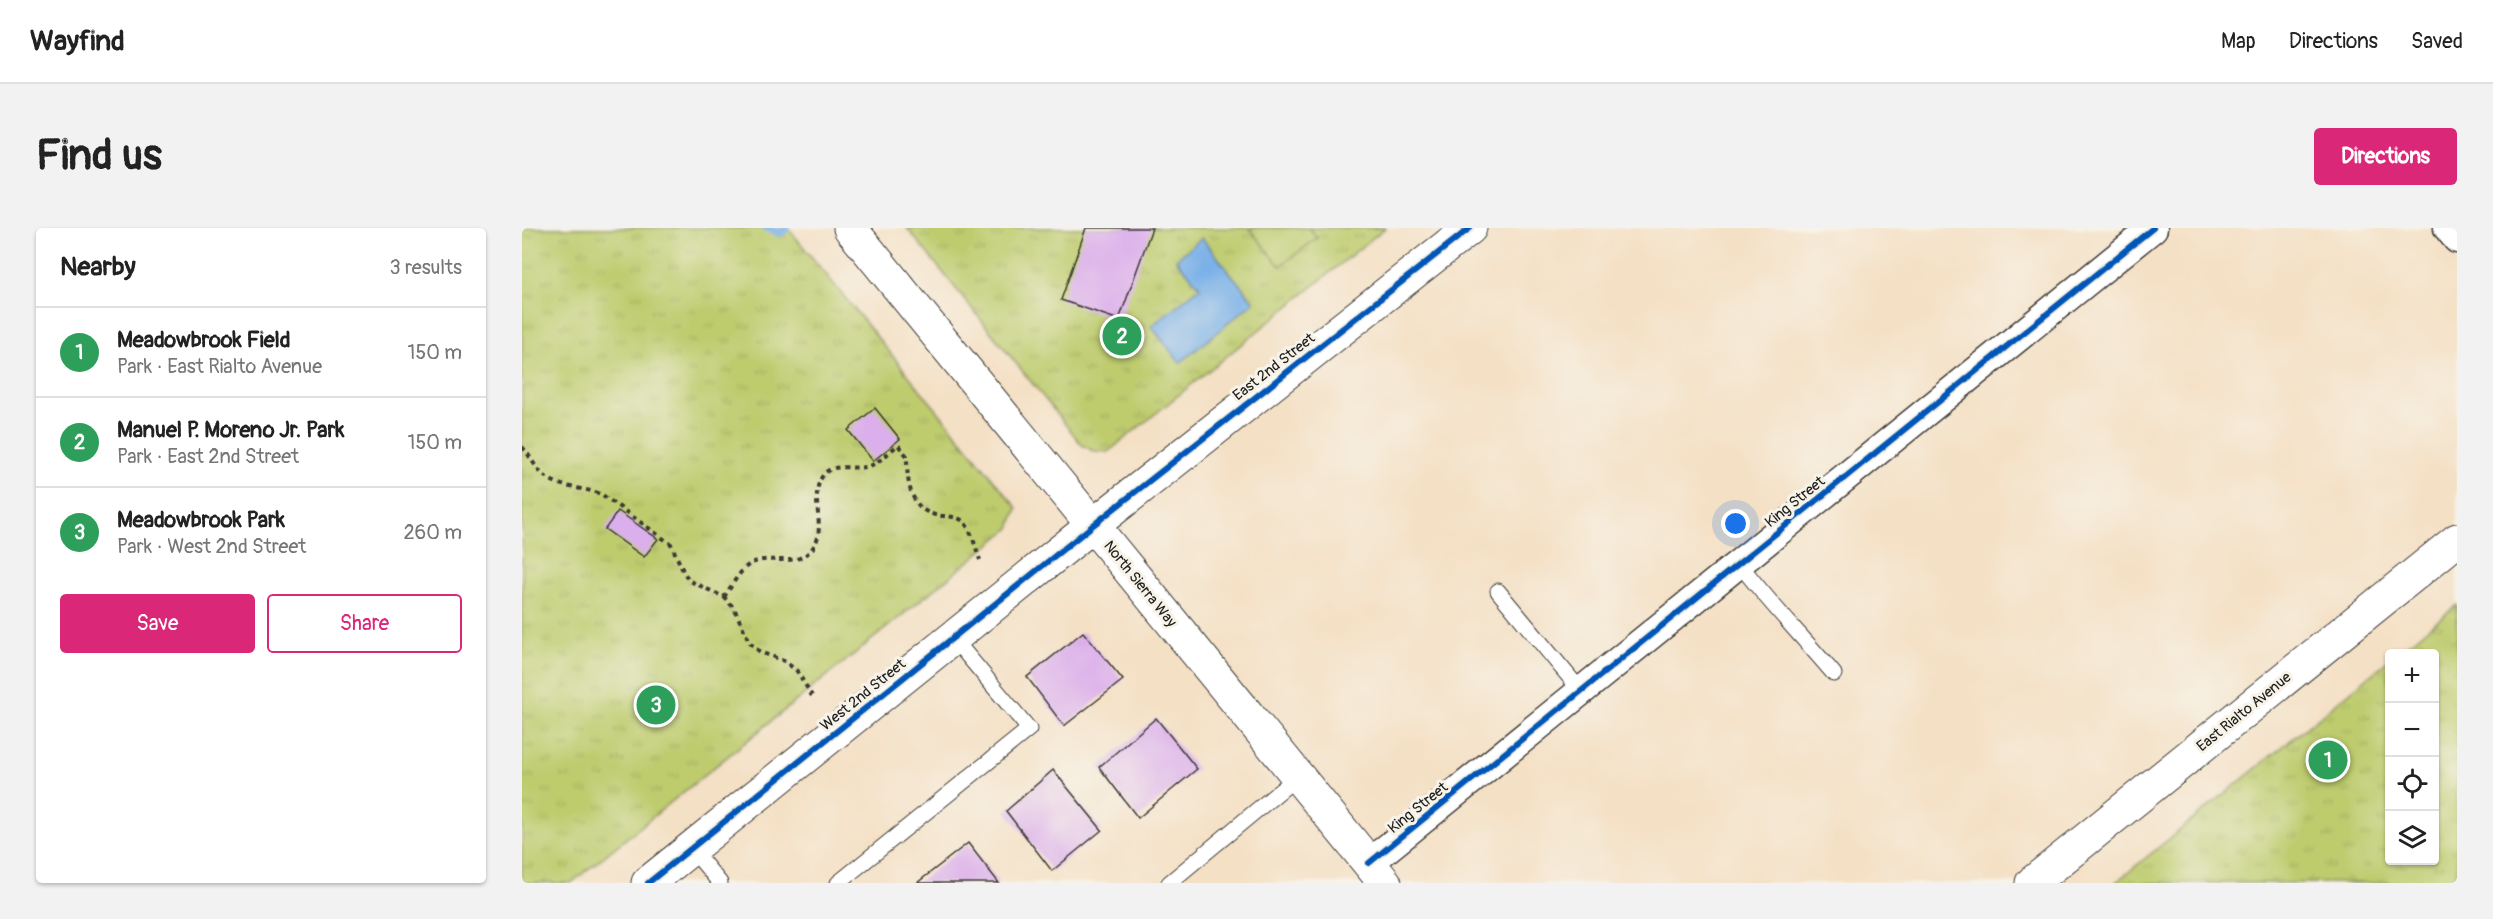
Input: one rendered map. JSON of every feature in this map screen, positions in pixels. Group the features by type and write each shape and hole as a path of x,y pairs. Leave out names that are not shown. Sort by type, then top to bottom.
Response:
{"street":[{"name":"North Sierra Way","path":"850,228 1377,873"},
{"name":"East 2nd Street","path":"1092,526 1470,228"},
{"name":"King Street","path":"1377,873 1581,691 2153,228"},
{"path":"2448,228 2457,239"},
{"name":"West 2nd Street","path":"648,883 1092,526"},
{"name":"East Rialto Avenue","path":"2032,883 2457,540"}],"lane":[{"path":"1738,563 1834,674"},
{"path":"1498,591 1581,691"},
{"path":"838,883 1029,729 953,638"},
{"path":"1169,883 1298,776"},
{"path":"691,848 720,883"}],"path":[{"path":"724,597 750,564 763,560 799,560 812,550 818,537 816,493 823,475 832,469 871,466 898,445 907,456 907,482 920,506 933,515 957,518 964,522 980,560"},
{"path":"522,447 546,477 558,484 589,489 601,494 671,544 690,581 724,597 734,608 750,643 760,652 784,661 797,671 813,696"}],"green space":[{"path":"522,228 788,228 1017,508 1010,528 571,883 522,883"},
{"path":"907,228 1385,228 1108,452 1093,451 1082,445"},
{"path":"1249,228 1309,228 1317,238 1280,266"},
{"path":"2457,605 2457,883 2115,883 2385,663 2385,865 2439,865 2439,649 2402,649"}],"water":[{"path":"1202,238 1254,302 1180,363 1151,326 1200,287 1176,259"}],"building":[{"path":"1086,228 1152,228 1119,320 1061,300"},
{"path":"875,408 900,439 873,461 848,430"},
{"path":"618,511 658,539 644,557 605,529"},
{"path":"1083,632 1123,680 1064,726 1027,677"},
{"path":"1156,718 1197,769 1138,818 1099,767"},
{"path":"1053,770 1102,830 1052,871 1006,811"},
{"path":"968,843 999,883 917,883"}],"waterway":[{"path":"766,228 780,233 786,229"}],"cycle path":[{"path":"648,883 1092,526 1470,228"},
{"path":"1369,863 2153,228"}],"place":[{"name":"Manuel P. Moreno Jr. Park","path":"1122,336"},
{"name":"Meadowbrook Park","path":"656,705"},
{"name":"Meadowbrook Field","path":"2328,760"}]}
